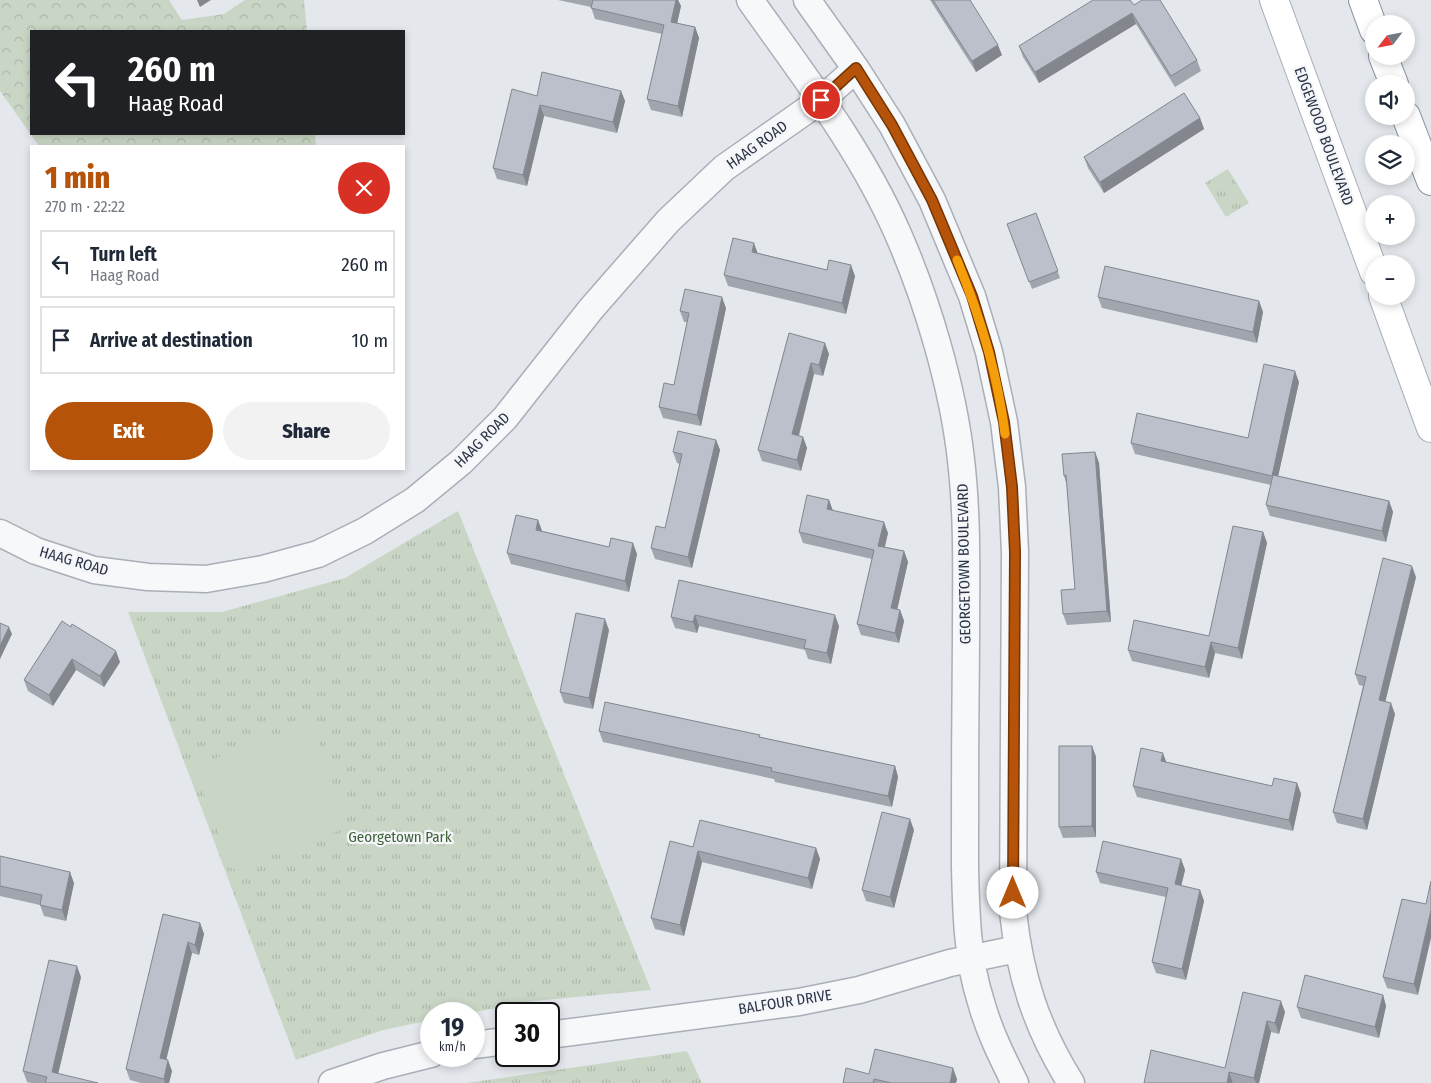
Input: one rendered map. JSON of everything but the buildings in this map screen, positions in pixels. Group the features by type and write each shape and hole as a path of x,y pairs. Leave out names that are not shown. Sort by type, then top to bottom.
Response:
{"main road":[{"name":"EDGEWOOD BOULEVARD","path":"1274,0 1368,255"},
{"path":"1362,0 1368,15"},
{"path":"1409,125 1431,181"},
{"path":"1386,305 1431,428"}],"street":[{"name":"GEORGETOWN BOULEVARD","path":"750,0 859,157 898,233 926,308 949,391 959,448 967,523 965,866 971,959 980,1001 996,1045 1016,1083"},
{"path":"807,0 856,68 892,125 932,200 972,296 989,352 1004,422 1012,487 1015,552 1013,912 1017,949 1026,987 1040,1025 1058,1062 1071,1083"},
{"name":"HAAG ROAD","path":"0,533 36,551 94,570 148,577 206,578 263,569 318,554 366,531 415,500 461,462 505,418 591,309 668,221 724,168 821,100 856,68"},
{"name":"BALFOUR DRIVE","path":"560,1034 798,1002 859,990 950,963 1017,949"},
{"path":"332,1083 383,1066 420,1057"}],"green space":[{"path":"0,0 169,0 182,20 224,14 245,0 304,0 307,30 30,30 30,133 0,91"},
{"path":"31,135 315,135 316,145 38,145"},
{"path":"1228,169 1249,203 1226,217 1205,183"},
{"name":"Georgetown Park","path":"458,511 651,990 529,1002 495,1002 495,1008 485,1010 485,1002 420,1002 420,1022 383,1030 296,1060 128,612 222,612 345,578"},
{"path":"311,723 349,827 232,870 194,766"},
{"path":"687,1051 702,1083 467,1083"}],"slow traffic":[{"path":"957,260 972,296 989,352 1005,434"}],"route":[{"path":"821,100 856,68 892,125 932,200 972,296 989,352 1004,422 1012,487 1015,552 1013,893"}]}
